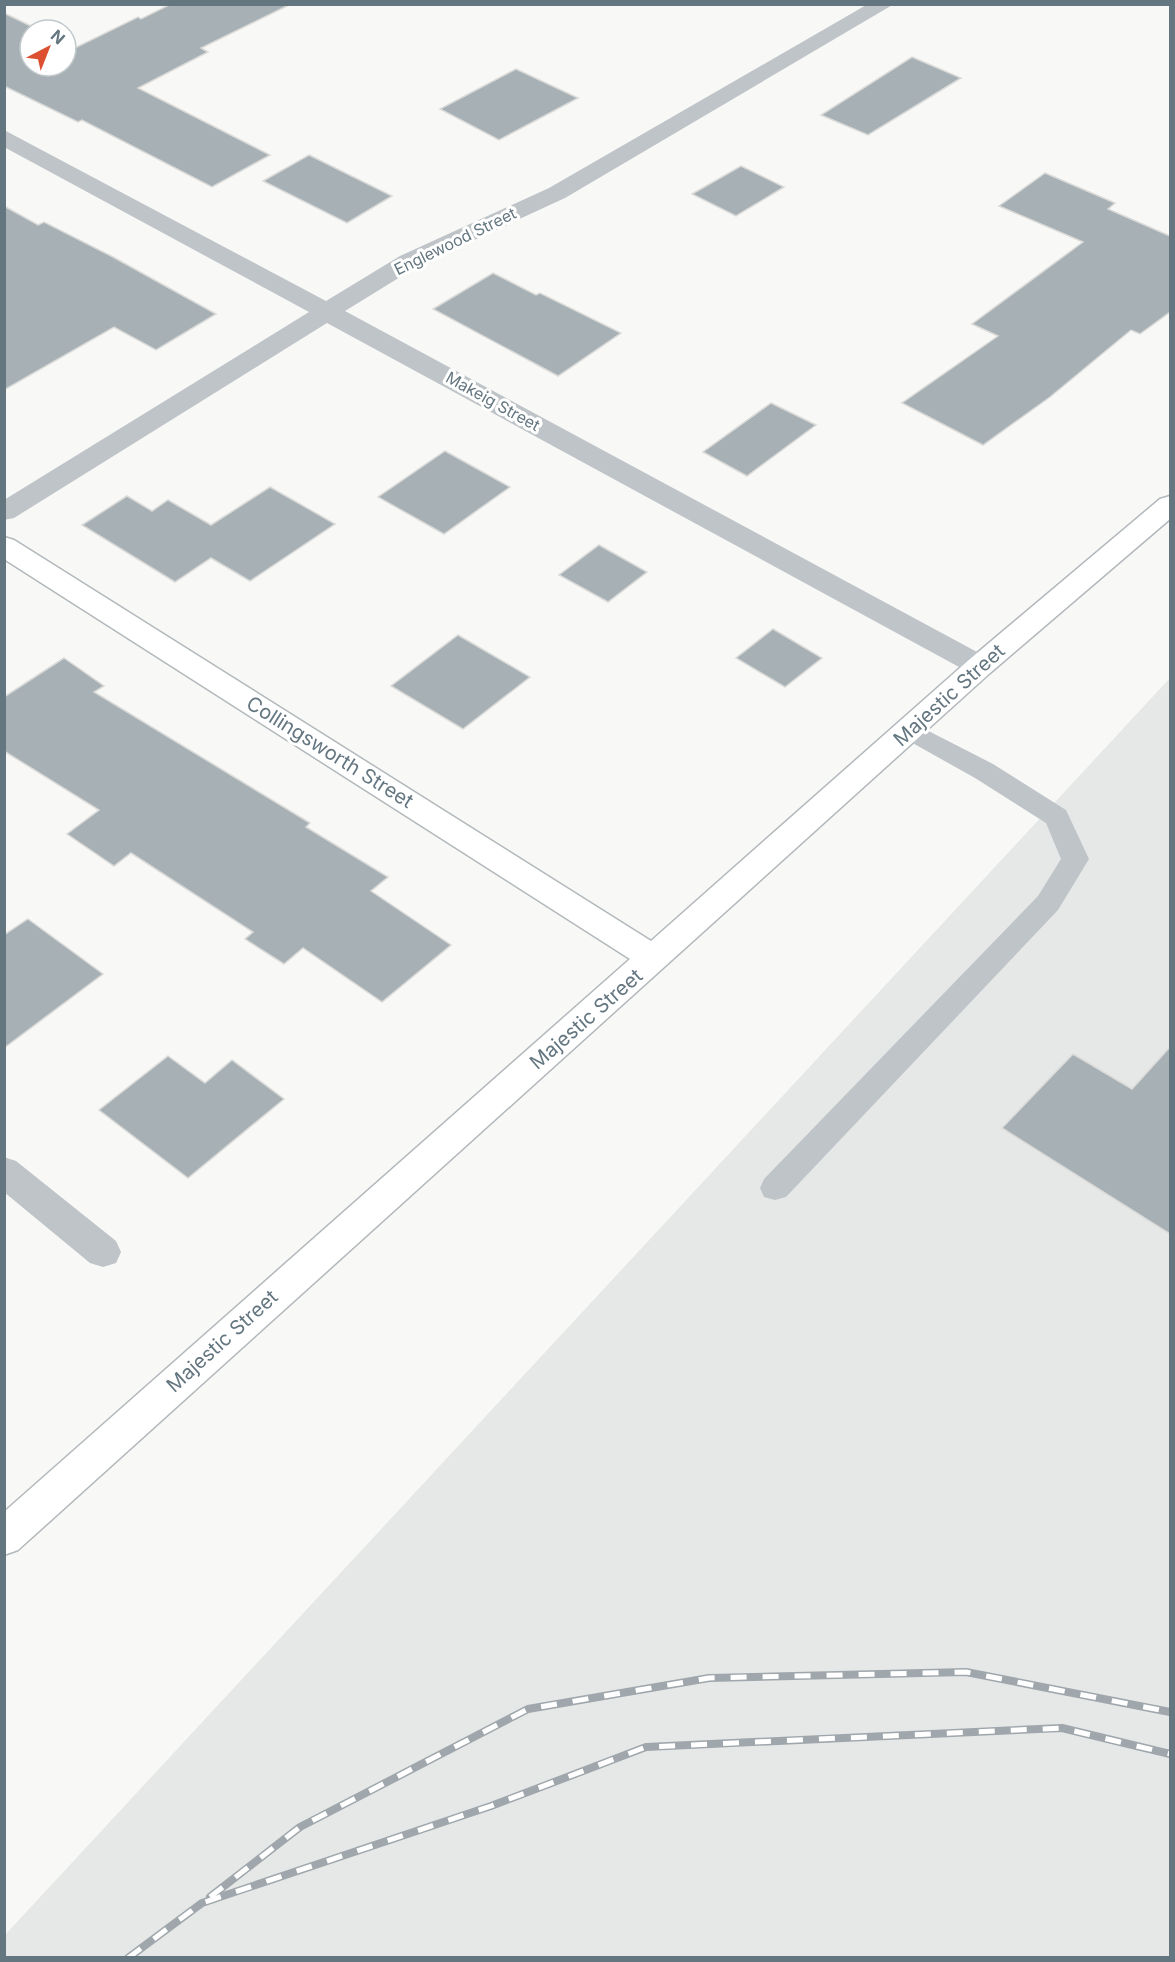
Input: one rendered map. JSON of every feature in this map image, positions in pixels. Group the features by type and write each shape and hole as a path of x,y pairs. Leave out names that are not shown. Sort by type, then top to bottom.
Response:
{"street":[{"name":"Englewood Street","path":"4,512 409,261 557,193 884,4"},
{"name":"Makeig Street","path":"4,137 980,666"},
{"name":"Majestic Street","path":"4,1537 216,1345 654,959 980,666 1170,505"},
{"name":"Collingsworth Street","path":"4,546 654,959"},
{"path":"4,1171 103,1252"}],"lane":[{"path":"775,1188 1048,903 1076,859 1057,817 984,771 909,730"}],"shaded area":[{"path":"1170,678 1170,1957 5,1958 4,1936"}],"building":[{"path":"171,4 291,4 201,48 208,52 138,88 270,155 212,187 82,120 78,122 4,86 4,13 18,20 18,78 78,78 78,47 138,17 141,19"},
{"path":"912,57 961,78 868,135 821,115"},
{"path":"516,69 578,98 499,140 440,109"},
{"path":"309,155 392,196 347,223 263,181"},
{"path":"741,166 784,187 736,216 692,194"},
{"path":"1045,173 1115,203 1108,209 1170,236 1170,312 1140,334 1131,330 1050,397 983,445 902,403 998,336 972,324 1083,242 999,206"},
{"path":"4,206 38,225 44,222 113,257 216,314 156,350 114,327 4,390"},
{"path":"493,273 536,295 540,293 621,333 558,376 433,309"},
{"path":"771,403 816,425 747,476 703,452"},
{"path":"445,451 510,487 444,534 378,497"},
{"path":"270,487 335,524 250,581 211,558 175,582 82,525 127,496 152,511 168,500 211,525"},
{"path":"599,545 647,572 608,602 559,575"},
{"path":"773,629 822,658 785,687 736,658"},
{"path":"458,635 530,677 463,729 391,686"},
{"path":"64,658 104,686 94,692 310,823 306,827 388,877 371,891 451,945 382,1002 303,948 284,964 245,939 253,932 131,853 114,866 67,834 99,810 4,751 4,697"},
{"path":"28,919 103,974 4,1048 4,935"},
{"path":"1170,1047 1170,1234 1002,1128 1073,1054 1132,1089"},
{"path":"168,1056 205,1083 232,1060 284,1099 188,1178 99,1110"}],"railway":[{"path":"210,1897 300,1827 528,1709 709,1678 966,1672 1170,1712"},
{"path":"128,1958 202,1903 491,1806 646,1747 1062,1728 1170,1754"}]}
